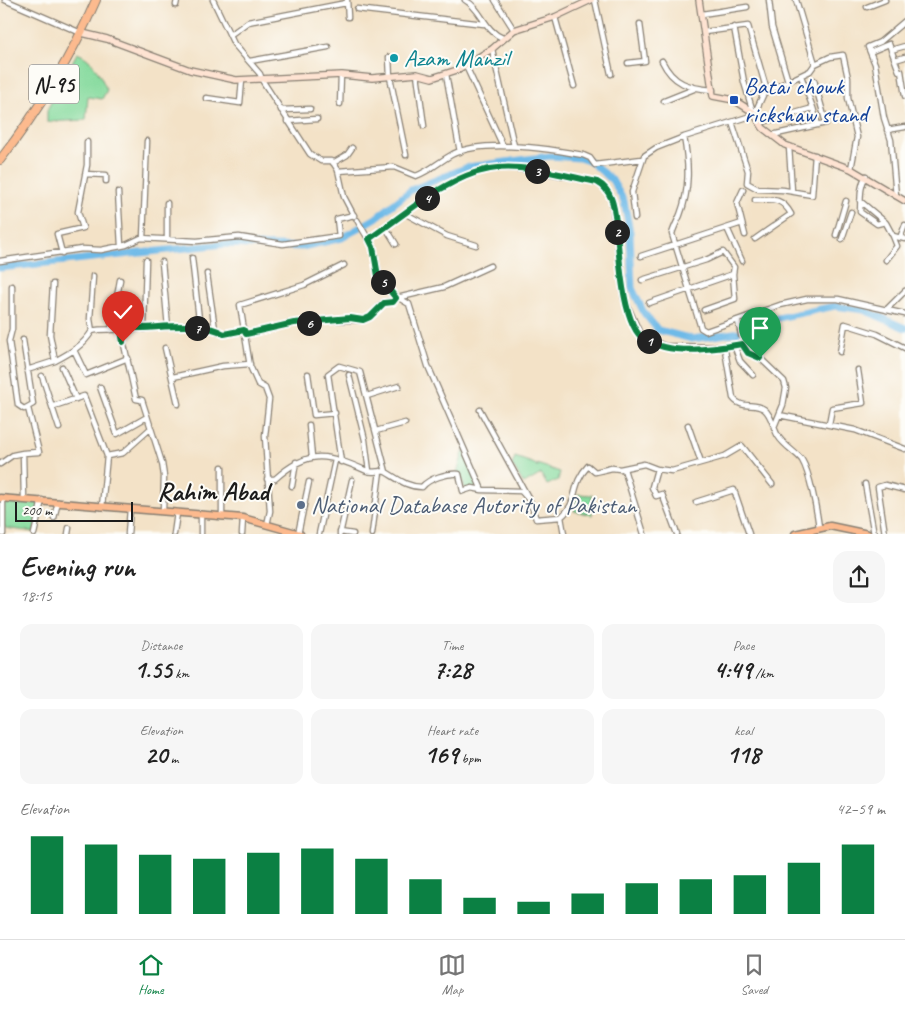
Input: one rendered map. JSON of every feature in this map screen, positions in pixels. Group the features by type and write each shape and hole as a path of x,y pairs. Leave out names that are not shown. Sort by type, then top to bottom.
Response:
{"highway":[{"name":"N-95","path":"1,157 60,76 96,0"}],"main road":[{"path":"82,33 108,39 190,70 242,80 253,81 342,75 390,77 417,74 432,78 446,74 492,49 514,30 555,17 591,0"},
{"path":"699,0 714,96 734,100 754,114 772,135 789,147 815,155 866,176 905,202"},
{"path":"2,498 243,518 299,534"},
{"path":"794,534 819,527 842,527 868,534"}],"street":[{"path":"5,0 23,6 63,27 82,33"},
{"path":"213,0 234,44 260,74 287,121 310,154 321,161 333,163 347,155 352,148"},
{"path":"465,0 471,4 493,34 503,38"},
{"path":"495,0 514,30"},
{"path":"596,0 611,74"},
{"path":"769,0 772,27 788,81"},
{"path":"796,0 816,64"},
{"path":"867,7 885,0"},
{"path":"230,35 248,22 347,2 348,17"},
{"path":"702,14 747,7"},
{"path":"357,9 484,24"},
{"path":"555,17 574,86"},
{"path":"896,197 891,140 887,130 875,64 868,47 880,42 905,21"},
{"path":"628,63 645,61 640,24"},
{"path":"704,32 748,26 767,91"},
{"path":"734,27 744,82 754,114"},
{"path":"870,52 890,44 899,71 901,71 905,94"},
{"path":"891,50 905,46"},
{"path":"250,62 328,47"},
{"path":"492,49 514,146"},
{"path":"338,171 394,167 416,176 430,171 460,152 503,146 583,155 590,158 595,165 642,159 656,148 684,136 754,114 764,93 767,91 801,76 816,64 830,57 843,55 848,78 848,98 857,137 851,169"},
{"path":"389,57 390,77 406,156"},
{"path":"895,60 905,57"},
{"path":"662,61 667,71 678,83 695,88 713,90"},
{"path":"465,64 503,146"},
{"path":"899,71 905,70"},
{"path":"417,74 424,126"},
{"path":"446,74 460,152"},
{"path":"340,104 342,75"},
{"path":"801,76 818,125"},
{"path":"206,98 240,103 242,80"},
{"path":"772,135 826,123 814,80"},
{"path":"664,101 695,88"},
{"path":"760,123 813,108"},
{"path":"281,110 310,109"},
{"path":"287,121 317,119"},
{"path":"732,122 748,171 746,183 758,189 792,191 812,195 815,155"},
{"path":"887,130 905,127"},
{"path":"684,136 689,168 688,183 681,214 672,232 699,326 706,331 738,323 780,305 807,299 838,299 905,314"},
{"path":"143,238 147,141"},
{"path":"62,253 57,234 83,228 78,212 85,174 87,142"},
{"path":"789,147 792,191"},
{"path":"636,218 632,192 642,159"},
{"path":"333,163 338,171 344,197 373,247 378,276 396,298 409,304 428,366 482,490"},
{"path":"368,238 386,228 450,183 490,169 528,170 597,182 607,189 612,200 624,298 641,336 665,346 726,348 742,343"},
{"path":"85,174 106,175 106,181"},
{"path":"860,201 885,222 876,224 860,212 860,201 862,183 866,176"},
{"path":"743,190 737,203 746,235"},
{"path":"118,192 121,246"},
{"path":"755,200 771,198 776,200 791,214 755,239"},
{"path":"836,235 846,201"},
{"path":"167,203 167,239"},
{"path":"842,239 851,212"},
{"path":"406,214 447,236 476,245"},
{"path":"0,261 28,255 121,246 143,238 197,241 239,237 283,244 297,243 339,236 337,219 356,218"},
{"path":"640,256 742,223"},
{"path":"886,223 897,246 886,260"},
{"path":"893,236 902,238 905,225"},
{"path":"386,228 396,244"},
{"path":"726,228 742,261"},
{"path":"642,280 706,260 723,252 734,267 735,299 704,310"},
{"path":"192,258 200,328"},
{"path":"144,329 146,260"},
{"path":"162,262 168,327"},
{"path":"267,525 270,511 265,436 268,399 265,388 258,384 250,364 240,306 304,285 344,265"},
{"path":"244,330 246,334 268,330 276,326 325,320 363,320 370,317 384,303 393,302 396,298 444,287 490,266"},
{"path":"207,274 215,329"},
{"path":"649,303 733,274"},
{"path":"27,370 55,361 87,340 92,331 90,319 93,276"},
{"path":"111,330 120,280"},
{"path":"53,284 50,334 55,361"},
{"path":"12,286 12,329 8,342 18,405 24,409 33,404 22,340"},
{"path":"886,310 905,291"},
{"path":"738,323 742,343 748,353 760,358 784,381 786,388 784,405 774,428"},
{"path":"840,352 845,324 877,334 905,348"},
{"path":"92,331 121,331 129,328 168,327 215,329 224,334 244,330"},
{"path":"121,331 136,399 141,399 164,476 163,512"},
{"path":"734,346 740,361 753,375"},
{"path":"165,348 178,404"},
{"path":"726,348 733,398 742,406 759,407 766,410 774,428 790,451 802,459 817,512 819,527"},
{"path":"74,350 86,375 128,358"},
{"path":"173,377 231,365 250,364"},
{"path":"62,366 76,399"},
{"path":"341,462 328,374 339,366 360,372 386,472"},
{"path":"829,424 832,408 863,403 858,370"},
{"path":"308,374 314,415 335,413"},
{"path":"349,375 365,440 369,471"},
{"path":"42,376 54,406 59,428"},
{"path":"367,396 399,386"},
{"path":"100,387 116,434 147,417"},
{"path":"54,406 84,396 107,456 102,506"},
{"path":"0,464 13,455 23,452 38,452 28,408"},
{"path":"480,410 530,501 536,519 561,517 570,510 578,477 588,466 595,472 612,468 624,469 644,464 657,469 672,471 725,456 742,446 772,484"},
{"path":"779,414 855,430 905,450"},
{"path":"376,431 405,423"},
{"path":"309,425 312,457"},
{"path":"688,425 701,462"},
{"path":"107,456 122,453 151,428"},
{"path":"23,452 24,499"},
{"path":"267,479 275,479 296,462 312,457 326,457 352,463 369,471 386,472 414,487 422,487 429,480 450,473 459,474 463,491 472,488 521,491 530,501"},
{"path":"320,534 335,460"},
{"path":"292,486 296,462"},
{"path":"222,467 222,517"},
{"path":"624,469 644,534"},
{"path":"657,469 652,487 656,496 662,494 677,534"},
{"path":"365,534 371,534 380,472"},
{"path":"352,480 340,533 353,534"},
{"path":"299,534 309,482"},
{"path":"865,484 874,534"},
{"path":"885,534 878,487 884,485 905,490"},
{"path":"696,502 734,490 749,534"},
{"path":"2,498 3,534"},
{"path":"34,534 42,500"},
{"path":"54,518 58,502"},
{"path":"128,534 130,509"},
{"path":"174,534 177,513"},
{"path":"201,515 201,534"},
{"path":"561,517 564,534"},
{"path":"242,534 243,518"},
{"path":"738,523 744,521"},
{"path":"68,534 69,528"}],"green space":[{"path":"77,53 83,55 92,63 107,90 102,99 88,97 86,120 47,122 47,110"},
{"path":"464,450 481,488 465,489 460,473 457,472"},
{"path":"515,457 535,464 538,468 537,464 560,472 558,480 547,485 541,474 524,484 512,465"},
{"path":"578,494 592,495 592,515 574,511"},
{"path":"0,500 42,500 34,532 5,528 3,524 0,524"}],"waterway":[{"path":"0,268 224,244 302,247 342,238 376,218 411,190 468,167 550,156 579,158 591,162 612,180 624,201 630,232 632,288 644,313 658,330 692,339 741,332 778,318 835,306 864,310 905,328"}],"place":[{"name":"Azam Manzil","path":"394,58"},
{"name":"Batai chowk rickshaw stand","path":"734,100"},
{"name":"National Database Autority of Pakistan","path":"301,505"}],"district":[{"name":"Rahim Abad","path":"213,491"}],"route":[{"path":"123,342 121,331 129,328 200,328 215,329 224,334 244,330 246,334 294,323 350,318 363,320 370,317 384,303 393,302 396,298 378,276 373,247 369,239 450,183 473,173 490,169 510,168 597,182 607,189 612,200 614,212 624,298 628,312 644,339 665,346 688,348 726,348 742,344 748,353 760,358"}]}
